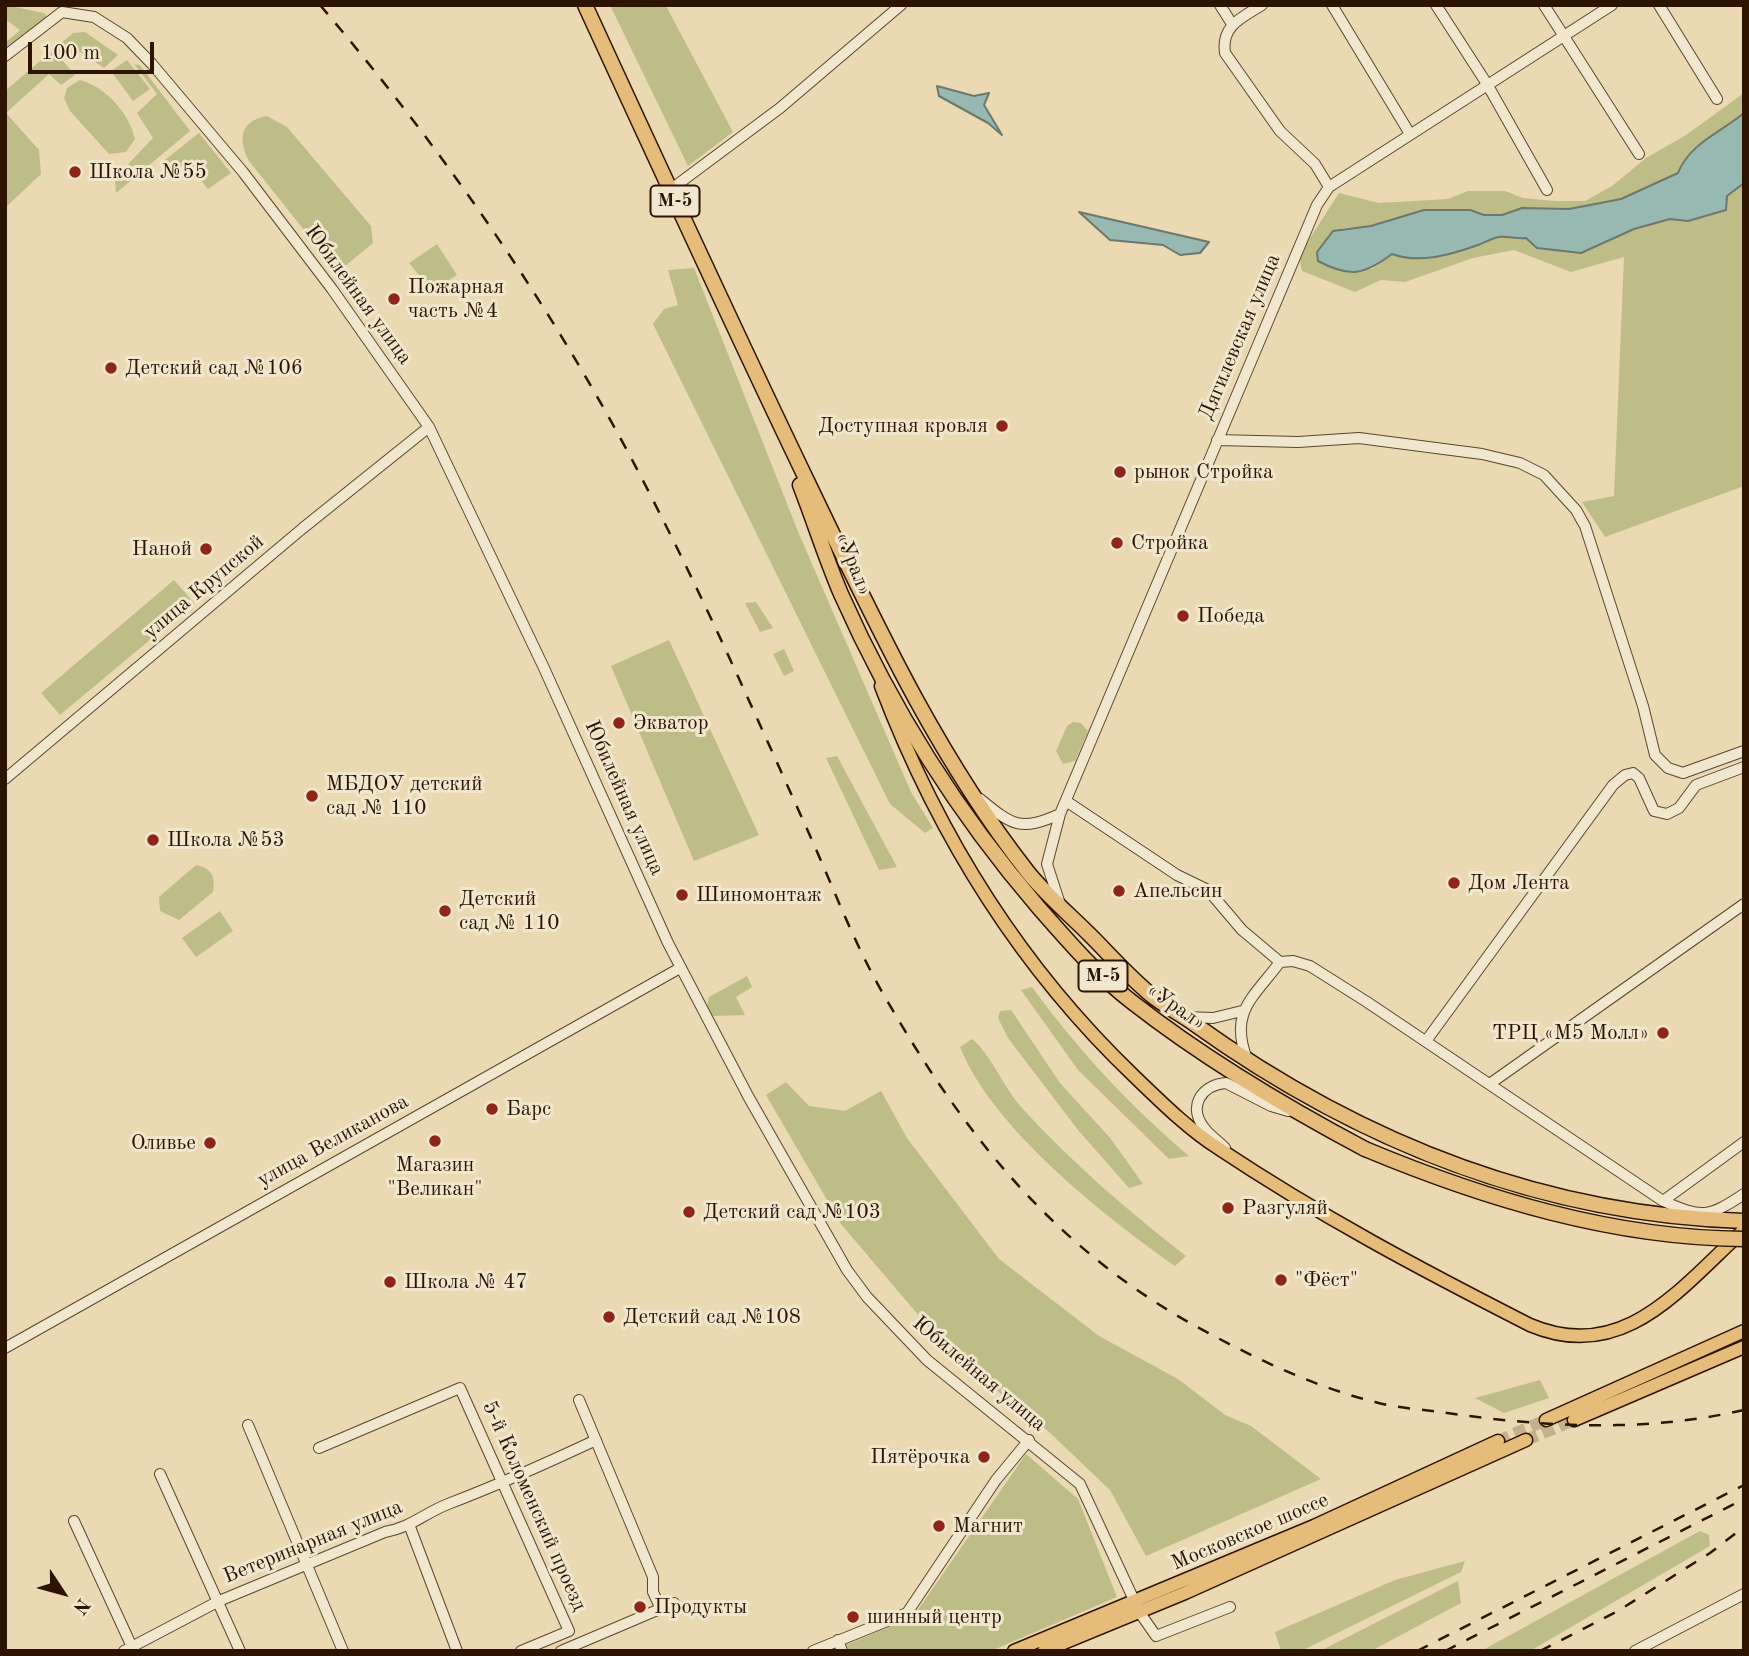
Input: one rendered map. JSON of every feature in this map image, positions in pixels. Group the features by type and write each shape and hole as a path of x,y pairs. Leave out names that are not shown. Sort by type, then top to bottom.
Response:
{"highway":[{"name":"«Урал»","path":"585,5 766,396 892,655 968,789 1030,875 1155,998 1248,1061 1374,1132 1466,1171 1543,1193 1624,1209 1702,1220 1744,1221"},
{"name":"«Урал»","path":"766,396 841,593 865,644 948,790 1004,868 1077,951 1131,1002 1226,1069 1301,1115 1365,1149 1457,1185 1534,1209 1700,1237 1744,1239"}],"main road":[{"path":"865,644 902,741 942,824 1006,929 1088,1032 1153,1095 1217,1148 1311,1209 1380,1248 1530,1325 1566,1337 1598,1337 1631,1325 1662,1304 1744,1230"},
{"path":"1546,1420 1744,1331"},
{"path":"1574,1420 1744,1348"},
{"name":"Московское шоссе","path":"1014,1651 1138,1607 1525,1440"},
{"name":"Московское шоссе","path":"1044,1651 1498,1441"}],"street":[{"path":"670,191 780,108 901,5"},
{"path":"1220,5 1231,24"},
{"path":"1262,5 1231,24 1223,38 1225,53 1280,131 1315,164 1329,187"},
{"path":"1332,5 1410,134"},
{"path":"1436,5 1488,84 1547,190"},
{"path":"1544,5 1639,154"},
{"name":"Дягилевская улица","path":"1060,906 1047,864 1060,814 1317,205 1329,187 1612,5"},
{"path":"1658,5 1717,99"},
{"name":"Юбилейная улица","path":"5,56 62,12 94,17 127,38 152,64 251,183 332,289 429,427 544,668 680,968 748,1096 860,1288 927,1360 1029,1440 1087,1494 1138,1607"},
{"name":"улица Крупской","path":"5,779 303,528 429,427"},
{"path":"1217,440 1298,442 1359,438 1482,454 1520,463 1544,475 1576,510 1585,526 1643,706 1655,755 1668,768 1683,773 1744,751"},
{"path":"1426,1041 1613,785 1625,775 1633,773 1639,778 1654,811 1667,814 1679,808 1696,785 1744,767"},
{"path":"968,789 1007,822 1020,826 1033,825 1060,814"},
{"path":"1066,802 1177,875 1208,890 1242,930 1280,962 1293,961 1310,966 1491,1083 1663,1201 1693,1213 1707,1215 1744,1194"},
{"path":"1491,1083 1744,904"},
{"path":"1248,1061 1238,1037 1242,1010 1280,962"},
{"name":"улица Великанова","path":"5,1348 680,968"},
{"path":"1184,1017 1213,1018 1242,1010"},
{"path":"1232,1156 1205,1130 1198,1119 1196,1108 1199,1097 1207,1088 1226,1083 1271,1106 1301,1115"},
{"path":"1663,1201 1744,1142"},
{"name":"5-й Коломенский проезд","path":"319,1448 460,1388 569,1631 521,1651"},
{"path":"579,1400 653,1577 653,1592 660,1607"},
{"path":"248,1425 309,1563 343,1651"},
{"name":"Ветеринарная улица","path":"128,1649 219,1601 385,1532 410,1527 423,1516 502,1484 596,1440"},
{"path":"813,1651 907,1612 996,1480 1029,1440"},
{"path":"160,1474 240,1651"},
{"path":"74,1521 128,1649"},
{"path":"410,1527 457,1651"},
{"path":"1635,1651 1744,1594"},
{"path":"561,1651 674,1602"},
{"path":"1138,1607 1156,1636 1230,1607"},
{"path":"838,1640 842,1651"}],"shaded area":[{"path":"5,5 44,13 49,18 5,52 5,43 20,30 5,19"},
{"path":"610,5 666,6 733,132 688,166"},
{"path":"85,32 118,55 104,68 77,50 62,60 75,75 61,85 49,74 6,113 39,150 41,174 5,208 5,91 73,33"},
{"path":"127,60 150,89 133,101 111,71"},
{"path":"134,64 140,65 190,131 116,193 115,178 153,138 137,113 157,94"},
{"path":"80,80 90,83 107,95 128,120 135,139 126,152 109,154 70,111 64,98 67,88"},
{"path":"1744,93 1744,113 1697,146 1678,173 1621,199 1569,209 1522,208 1502,215 1484,215 1470,210 1424,210 1371,226 1343,228 1317,252 1329,267 1372,269 1392,254 1413,258 1435,257 1499,237 1526,238 1537,248 1581,253 1634,229 1670,219 1688,221 1725,210 1727,196 1744,183 1744,486 1605,537 1582,502 1614,496 1624,257 1571,272 1514,250 1473,258 1405,282 1381,280 1355,292 1302,271 1299,255 1339,193 1379,203 1448,199 1468,191 1505,191 1523,198 1585,201 1612,186 1646,158 1686,135"},
{"path":"267,116 287,127 371,226 373,243 345,266 328,260 249,161 243,146 243,132 251,122"},
{"path":"199,133 231,173 208,189 187,163 171,172 161,163"},
{"path":"437,244 457,275 432,291 409,263"},
{"path":"694,268 799,534 911,792 933,828 925,833 890,804 653,324 664,309 678,305 668,270"},
{"path":"174,580 194,603 60,715 41,693"},
{"path":"756,602 773,628 760,632 745,603"},
{"path":"669,640 759,835 694,861 611,666"},
{"path":"784,649 794,671 784,676 773,654"},
{"path":"1073,722 1081,723 1088,731 1075,761 1063,764 1056,751 1067,726"},
{"path":"837,756 897,867 879,870 826,758"},
{"path":"196,865 206,868 212,874 213,892 179,920 160,911 159,897"},
{"path":"220,911 233,931 196,957 182,938"},
{"path":"747,976 752,987 736,997 745,1015 713,1016 707,1006 709,997"},
{"path":"1032,987 1105,1076 1189,1156 1169,1159 1078,1070 1021,990"},
{"path":"1011,1010 1060,1083 1111,1139 1143,1184 1129,1188 1078,1130 1008,1038 998,1018 1000,1011"},
{"path":"972,1039 986,1054 1015,1100 1060,1148 1186,1256 1175,1266 1084,1196 1024,1139 976,1078 960,1047"},
{"path":"786,1082 809,1106 845,1111 881,1091 907,1138 999,1259 1099,1336 1178,1379 1225,1415 1251,1426 1321,1479 1146,1556 1110,1490 1048,1431 953,1356 841,1224 766,1095"},
{"path":"1540,1380 1549,1398 1504,1413 1475,1398"},
{"path":"1026,1454 1078,1499 1117,1597 991,1651 849,1651 846,1645 913,1617"},
{"path":"1700,1531 1709,1535 1710,1546 1530,1651 1481,1651"},
{"path":"1465,1561 1461,1572 1301,1651 1281,1651 1275,1632 1395,1580"},
{"path":"1458,1581 1461,1603 1371,1651 1320,1651"}],"water":[{"path":"937,86 974,96 989,93 984,105 1002,135 988,123 939,96"},
{"path":"1744,113 1744,183 1727,196 1726,210 1688,221 1670,219 1634,229 1581,253 1537,248 1526,238 1502,237 1435,257 1413,258 1392,254 1365,270 1356,272 1339,270 1318,261 1317,252 1333,231 1371,226 1424,210 1470,210 1484,215 1502,215 1522,208 1569,209 1621,199 1678,173 1698,146"},
{"path":"1079,212 1209,242 1200,253 1180,255 1163,245 1110,240"}],"tunnel":[{"path":"1498,1441 1546,1420"},
{"path":"1526,1440 1574,1420"}],"railway":[{"path":"320,5 416,124 505,248 547,312 624,444 679,551 874,977 951,1101 986,1148 1024,1192 1066,1233 1111,1271 1160,1305 1253,1356 1333,1390 1399,1407 1554,1424 1630,1425 1744,1410"},
{"path":"1417,1651 1744,1485"},
{"path":"1445,1651 1744,1499"},
{"path":"1540,1651 1618,1611 1710,1553 1744,1527"}],"place":[{"name":"Школа №55","path":"75,172"},
{"name":"Пожарная часть №4","path":"394,299"},
{"name":"Детский сад №106","path":"111,368"},
{"name":"Доступная кровля","path":"1002,426"},
{"name":"рынок Стройка","path":"1120,472"},
{"name":"Стройка","path":"1117,543"},
{"name":"Наной","path":"206,549"},
{"name":"Победа","path":"1183,616"},
{"name":"Экватор","path":"619,723"},
{"name":"МБДОУ детский сад № 110","path":"312,796"},
{"name":"Школа №53","path":"153,840"},
{"name":"Дом Лента","path":"1454,883"},
{"name":"Апельсин","path":"1119,891"},
{"name":"Шиномонтаж","path":"682,895"},
{"name":"Детский сад № 110","path":"445,911"},
{"name":"ТРЦ «М5 Молл»","path":"1663,1033"},
{"name":"Барс","path":"492,1109"},
{"name":"Магазин \"Великан\"","path":"435,1141"},
{"name":"Оливье","path":"210,1143"},
{"name":"Разгуляй","path":"1228,1208"},
{"name":"Детский сад №103","path":"689,1212"},
{"name":"\"Фёст\"","path":"1281,1280"},
{"name":"Школа № 47","path":"390,1282"},
{"name":"Детский сад №108","path":"609,1317"},
{"name":"Пятёрочка","path":"984,1457"},
{"name":"Магнит","path":"939,1526"},
{"name":"Продукты","path":"640,1607"},
{"name":"шинный центр","path":"853,1617"}]}
